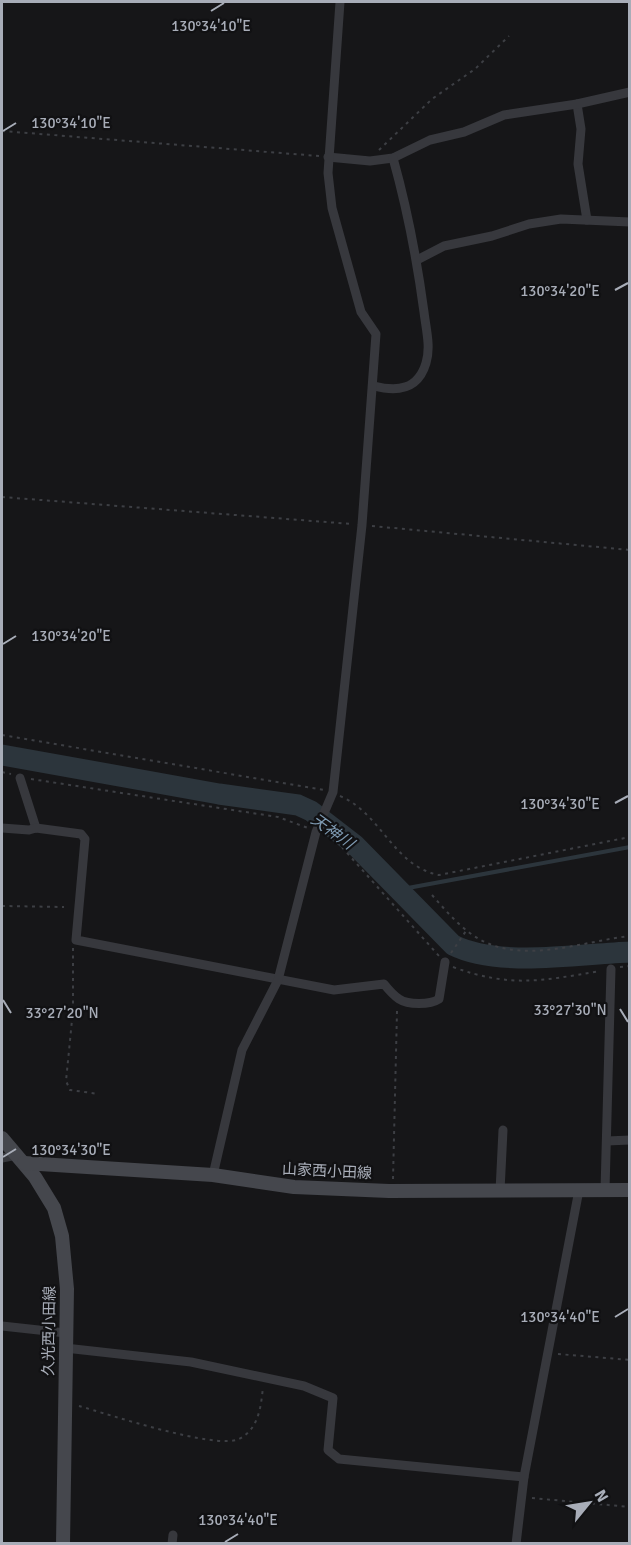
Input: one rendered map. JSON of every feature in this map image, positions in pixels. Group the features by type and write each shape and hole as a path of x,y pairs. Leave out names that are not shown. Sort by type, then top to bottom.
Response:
{"main road":[{"name":"久光西小田線","path":"2,1138 21,1159 54,1208 63,1236 67,1289 63,1544"},
{"name":"山家西小田線","path":"21,1159 213,1176 294,1187 393,1191 630,1190"}],"street":[{"path":"213,1176 242,1050 278,980 317,830 331,797 362,525 374,386 376,334 361,312 332,208 328,157 340,2"},
{"path":"328,157 370,161 393,158 430,140 464,132 504,116 577,104 630,92"},
{"path":"577,104 581,129 578,164 587,220"},
{"path":"374,386 392,390 403,389 416,380 426,365 429,348 417,260 393,158"},
{"path":"417,260 444,246 492,236 529,224 561,219 630,222"},
{"path":"20,778 36,828"},
{"path":"2,828 29,830 36,828 81,834 85,839 76,940 334,990 384,984 399,999 433,1003 439,999 445,962"},
{"path":"605,1190 610,969"},
{"path":"500,1191 503,1130"},
{"path":"607,1141 630,1140"},
{"path":"2,1158 21,1159"},
{"path":"516,1544 524,1477 579,1190"},
{"path":"2,1326 66,1333"},
{"path":"65,1348 191,1362 304,1386 333,1398 328,1450 339,1459 524,1477"}],"path":[{"path":"370,161 432,99 476,69 509,36"},
{"path":"2,130 328,157"},
{"path":"2,497 362,525 630,550"},
{"path":"2,735 287,781 331,797 366,814 412,865 422,871 438,874 630,837"},
{"path":"2,772 20,778 40,779 278,817 317,830 340,845 445,962 480,976 510,982 550,980 610,969"},
{"path":"432,895 466,931 488,944 522,950 545,950 630,936"},
{"path":"2,906 64,907"},
{"path":"445,962 466,931"},
{"path":"76,940 73,950 73,1010 66,1081 70,1090 99,1094"},
{"path":"393,1191 399,999"},
{"path":"547,1353 630,1360"},
{"path":"65,1404 178,1433 233,1441 246,1435 256,1422 260,1413 265,1378"},
{"path":"521,1497 630,1507"}],"waterway":[{"name":"天神川","path":"2,755 219,794 298,805 311,811 355,845 453,945 472,952 516,958 630,952"},
{"path":"397,890 630,847"}]}
